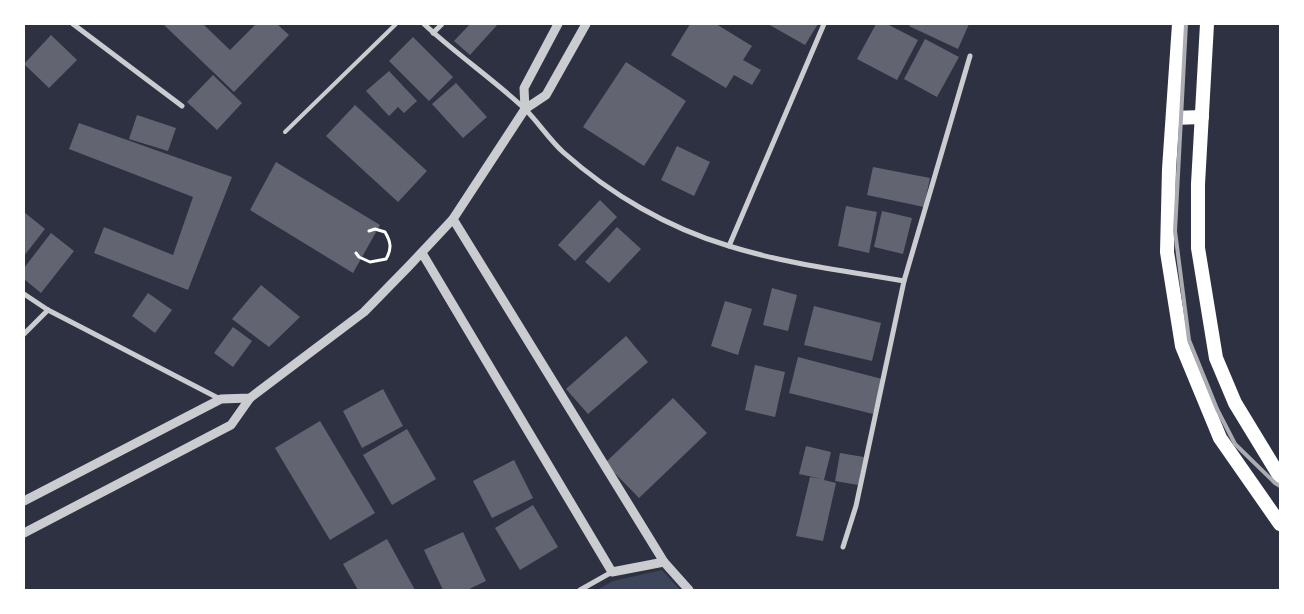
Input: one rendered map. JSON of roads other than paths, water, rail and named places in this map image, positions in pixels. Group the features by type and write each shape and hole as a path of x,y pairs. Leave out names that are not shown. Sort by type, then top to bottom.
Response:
{"highway":[{"path":"1179,24 1169,169 1168,252 1182,346 1220,438 1280,524"},
{"path":"1207,24 1198,184 1198,248 1216,358 1235,403 1280,477"},
{"path":"1173,118 1202,117"}],"street":[{"path":"73,24 182,106"},
{"path":"424,24 525,109 562,151 604,184 640,208 690,231 729,246 796,262 904,281"},
{"path":"433,33 442,24"},
{"path":"525,109 524,88 558,24"},
{"path":"24,533 231,425 250,398 364,312 453,219 525,109 546,95 586,24"},
{"path":"729,246 824,24"},
{"path":"843,547 856,506 904,281 970,56"},
{"path":"453,219 664,562 689,590"},
{"path":"422,253 612,572"},
{"path":"24,294 48,310 221,399"},
{"path":"24,334 48,310"},
{"path":"24,501 221,399 250,398"},
{"path":"580,590 612,572 664,562"}],"lane":[{"path":"285,132 396,24"}],"railway":[{"path":"1186,24 1175,231 1189,340 1217,409 1235,444 1280,486"}]}
